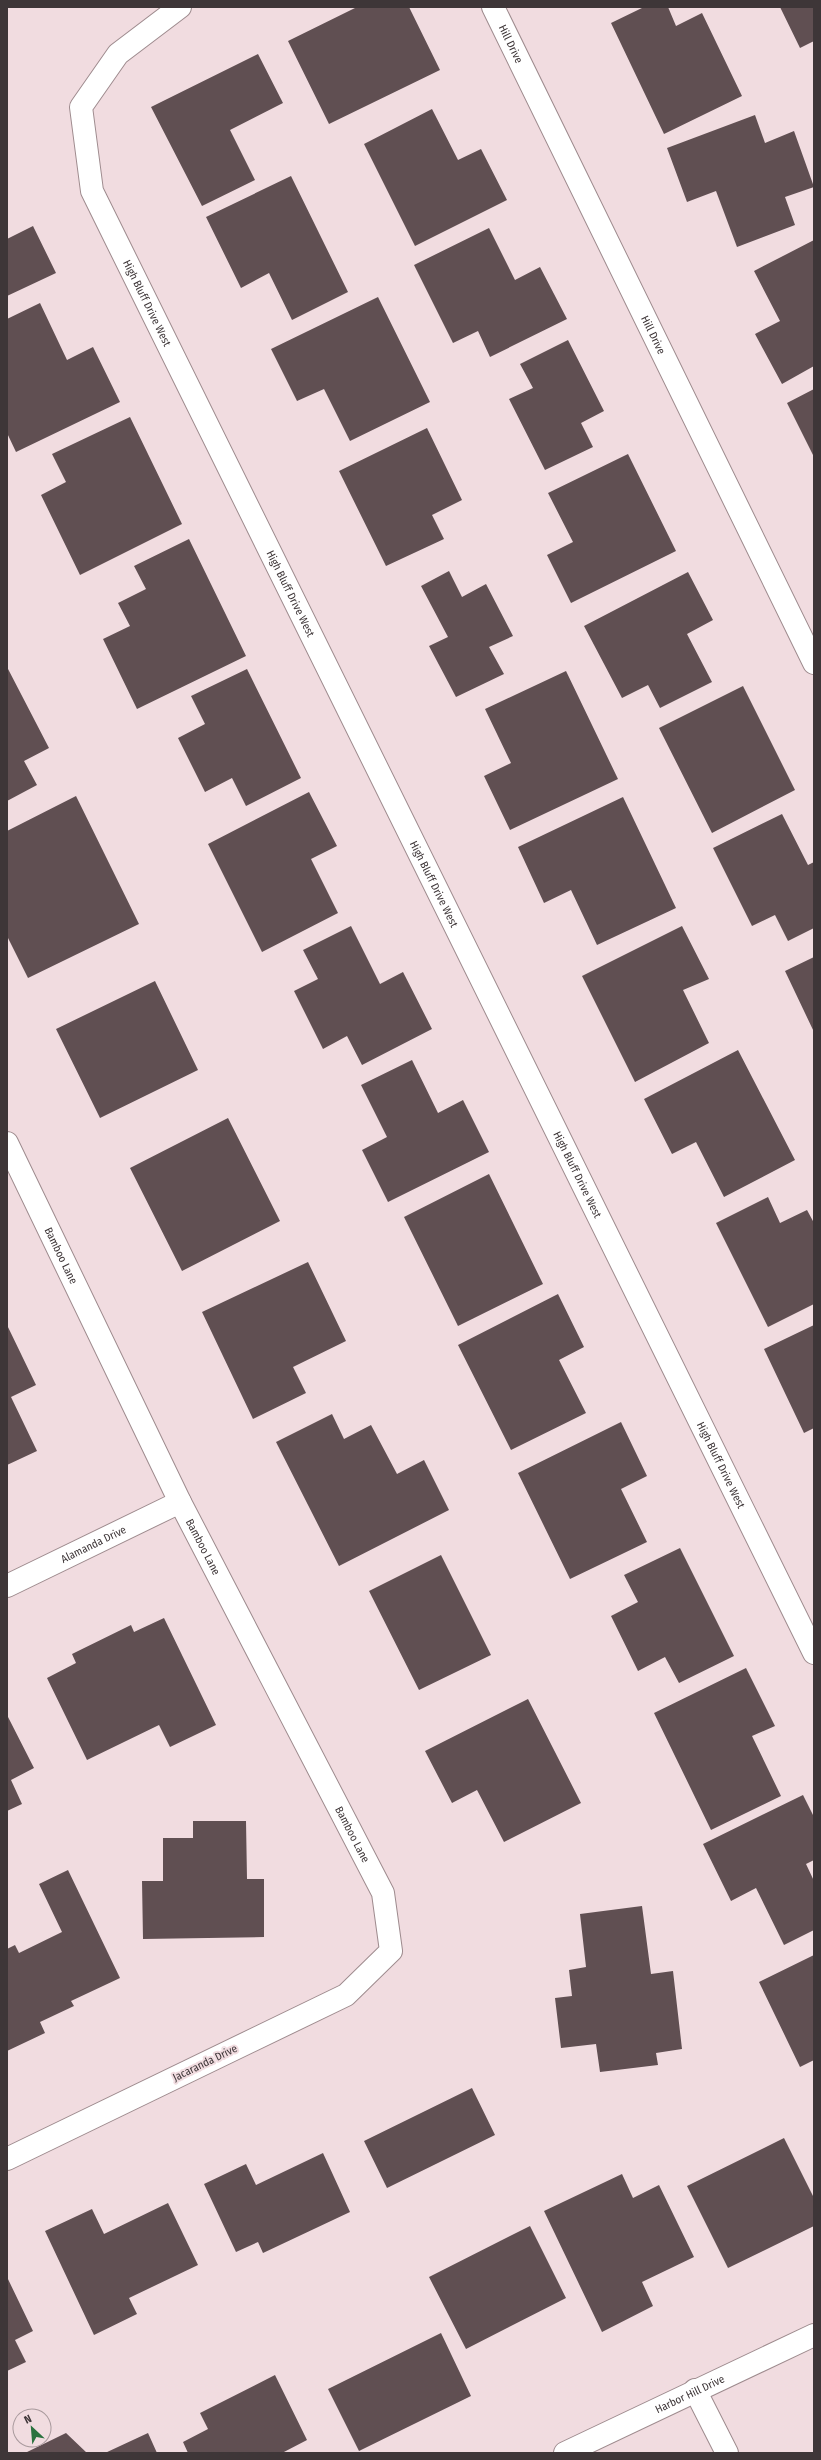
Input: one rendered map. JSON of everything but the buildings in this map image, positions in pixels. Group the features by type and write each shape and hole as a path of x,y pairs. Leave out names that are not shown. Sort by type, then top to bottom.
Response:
{"street":[{"name":"High Bluff Drive West","path":"180,7 118,54 81,107 92,191 814,1653"},
{"name":"Hill Drive","path":"493,7 814,663"},
{"name":"Bamboo Lane","path":"7,1143 180,1502 383,1893 390,1951"},
{"name":"Alamanda Drive","path":"7,1586 180,1502"},
{"name":"Jacaranda Drive","path":"7,2159 346,1995 390,1951"},
{"name":"Harbor Hill Drive","path":"565,2453 695,2390 814,2335"},
{"path":"695,2390 727,2453"}]}
